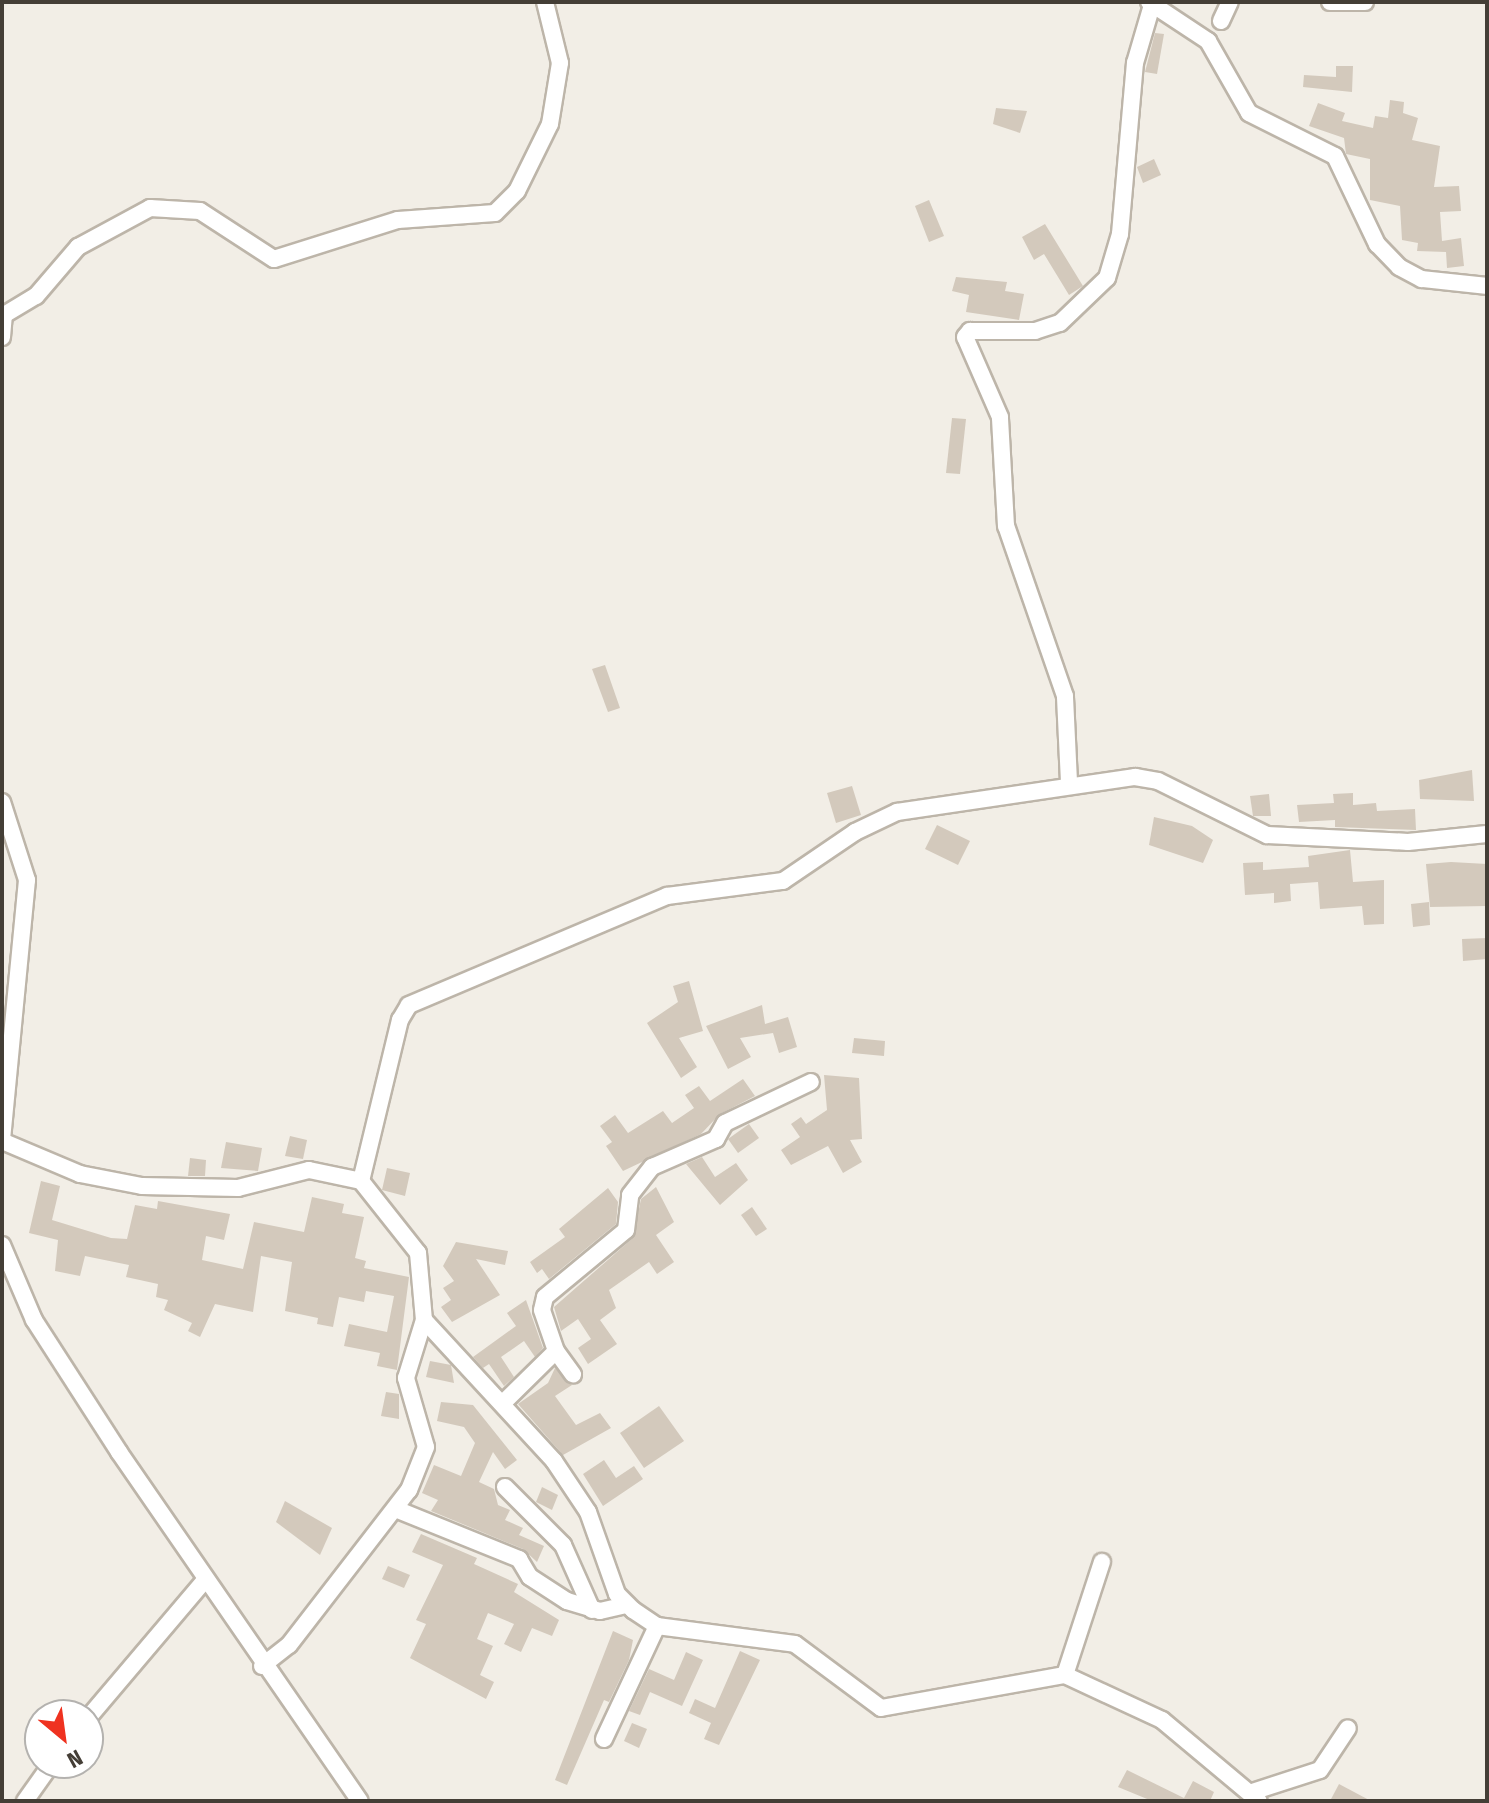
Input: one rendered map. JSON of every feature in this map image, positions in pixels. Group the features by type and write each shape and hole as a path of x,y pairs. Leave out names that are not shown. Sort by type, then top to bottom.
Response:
{"street":[{"path":"2,337 3,313 36,296 95,233 164,205 200,211 274,259 398,220 495,213 517,191 550,124 560,63 545,2"},
{"path":"1221,21 1230,2"},
{"path":"1330,2 1365,2"},
{"path":"1069,782 1065,696 1006,526 1000,417 965,337 970,331 1035,331 1060,323 1107,278 1120,234 1135,63 1151,4 1208,41 1249,113 1335,156 1377,244 1399,267 1422,279 1487,286"},
{"path":"361,1181 400,1020 419,998 667,896 783,881 855,832 897,812 1069,782 1158,781 1267,835 1384,842 1487,834"},
{"path":"2,802 27,880 2,1140 80,1174 131,1185 238,1188 309,1170 361,1181 418,1253 424,1320 406,1378 426,1447 398,1510 284,1649 262,1666"},
{"path":"573,1374 556,1351 542,1310 545,1297 626,1230 630,1195 652,1167 716,1139 725,1123 811,1082"},
{"path":"2,1245 34,1320 262,1666 360,1801"},
{"path":"424,1320 503,1403 584,1505 627,1605 657,1626 779,1638 881,1708 1065,1675 1162,1720 1256,1796 1320,1770 1348,1728"},
{"path":"503,1403 556,1351"},
{"path":"505,1487 563,1545 592,1610"},
{"path":"398,1510 519,1559 538,1584 592,1610 627,1605"},
{"path":"1065,1675 1102,1562"},
{"path":"104,1699 206,1579"},
{"path":"604,1739 657,1626"},
{"path":"25,1801 41,1779"}],"building":[{"path":"1155,33 1164,34 1157,74 1145,72"},
{"path":"1336,66 1353,66 1352,92 1303,87 1304,75 1336,77"},
{"path":"1390,100 1404,102 1403,113 1418,118 1412,140 1440,146 1434,187 1459,186 1461,211 1440,212 1442,241 1461,238 1464,266 1447,268 1446,252 1417,251 1418,243 1402,240 1400,206 1370,200 1370,159 1346,154 1344,138 1309,126 1318,103 1345,113 1342,121 1373,128 1375,116 1388,118"},
{"path":"996,108 1027,111 1020,133 993,124"},
{"path":"1154,159 1161,175 1143,183 1137,167"},
{"path":"929,200 944,236 929,242 915,206"},
{"path":"1045,224 1083,286 1069,295 1044,254 1034,260 1022,237"},
{"path":"956,277 1007,282 1005,291 1024,294 1019,320 966,312 969,295 952,291"},
{"path":"952,418 966,419 960,474 946,473"},
{"path":"605,665 620,708 608,712 592,669"},
{"path":"1472,770 1474,801 1420,799 1419,780"},
{"path":"852,786 861,815 836,823 827,793"},
{"path":"1353,793 1353,805 1376,803 1377,811 1415,809 1416,830 1335,827 1335,820 1299,822 1297,805 1334,803 1333,794"},
{"path":"1269,794 1271,816 1253,816 1250,796"},
{"path":"1154,817 1192,826 1213,840 1203,863 1149,845"},
{"path":"937,825 970,841 958,865 925,849"},
{"path":"1350,850 1353,882 1384,880 1384,924 1364,925 1362,906 1320,909 1318,882 1290,884 1291,901 1274,903 1274,893 1245,895 1243,863 1263,862 1263,870 1309,867 1308,856"},
{"path":"1426,864 1487,864 1487,906 1430,907"},
{"path":"1429,902 1430,925 1413,927 1411,904"},
{"path":"1487,938 1487,959 1463,961 1462,939"},
{"path":"689,981 703,1031 679,1038 697,1067 681,1078 647,1023 678,1002 673,986"},
{"path":"762,1005 765,1024 788,1017 797,1047 779,1053 773,1033 740,1038 751,1057 728,1069 706,1026"},
{"path":"854,1038 885,1041 884,1056 852,1053"},
{"path":"824,1075 859,1078 862,1139 850,1140 862,1162 843,1173 828,1146 791,1165 781,1150 800,1137 791,1124 801,1117 806,1124 827,1110"},
{"path":"743,1079 755,1096 720,1114 701,1134 623,1171 606,1146 612,1142 600,1126 615,1115 628,1133 663,1111 672,1123 694,1108 685,1095 699,1086 710,1101"},
{"path":"749,1124 759,1138 738,1153 728,1139"},
{"path":"290,1136 307,1140 303,1159 285,1156"},
{"path":"226,1142 262,1148 258,1171 221,1168"},
{"path":"702,1157 715,1177 736,1163 748,1180 720,1205 686,1164"},
{"path":"190,1158 206,1160 205,1176 188,1176"},
{"path":"387,1168 410,1173 405,1196 382,1190"},
{"path":"41,1181 60,1186 52,1220 111,1238 127,1239 135,1205 157,1209 158,1201 230,1214 224,1240 206,1236 202,1260 243,1269 254,1222 304,1232 312,1197 344,1204 342,1213 364,1217 355,1258 366,1261 364,1268 409,1277 397,1370 377,1366 380,1353 344,1346 349,1324 387,1332 394,1296 366,1291 364,1302 339,1297 333,1327 317,1324 318,1318 285,1311 292,1262 261,1256 253,1312 215,1304 200,1337 188,1331 192,1323 164,1310 168,1300 156,1297 158,1284 126,1277 129,1265 85,1256 80,1276 55,1271 58,1240 29,1233"},
{"path":"656,1187 674,1222 656,1235 674,1262 657,1274 649,1262 609,1290 616,1308 600,1320 617,1344 588,1364 578,1348 591,1339 578,1319 561,1331 554,1307 633,1238 641,1199"},
{"path":"608,1188 618,1202 616,1224 549,1279 542,1269 537,1273 530,1262 565,1237 559,1229"},
{"path":"752,1207 767,1229 756,1236 741,1215"},
{"path":"456,1242 508,1251 505,1265 476,1259 500,1295 452,1322 441,1307 451,1300 443,1288 454,1281 443,1266"},
{"path":"526,1300 543,1348 535,1357 524,1341 501,1357 514,1377 504,1386 489,1364 483,1368 473,1357 516,1326 507,1313"},
{"path":"430,1361 451,1365 454,1383 426,1377"},
{"path":"555,1368 572,1385 555,1396 576,1425 600,1413 611,1428 563,1455 518,1404 548,1383"},
{"path":"386,1392 399,1394 399,1419 381,1416"},
{"path":"441,1402 473,1405 517,1460 505,1469 493,1452 479,1482 494,1489 498,1505 510,1510 505,1520 523,1528 519,1535 544,1546 537,1562 523,1549 431,1511 438,1500 422,1493 434,1465 461,1476 475,1443 464,1427 437,1421"},
{"path":"659,1406 684,1441 644,1468 620,1433"},
{"path":"604,1460 616,1478 634,1466 643,1479 603,1506 583,1474"},
{"path":"542,1487 558,1495 552,1510 536,1502"},
{"path":"285,1501 332,1528 320,1555 276,1522"},
{"path":"421,1534 477,1558 474,1564 518,1584 514,1592 559,1620 552,1636 532,1628 521,1652 504,1644 514,1624 488,1613 477,1639 493,1646 480,1675 494,1682 486,1699 410,1658 426,1624 416,1620 443,1565 412,1552"},
{"path":"388,1566 410,1575 404,1588 382,1579"},
{"path":"613,1631 633,1640 629,1660 609,1702 604,1700 567,1785 555,1780"},
{"path":"740,1651 760,1660 719,1745 704,1739 711,1723 689,1713 695,1699 715,1708"},
{"path":"686,1652 703,1660 682,1706 650,1692 640,1715 629,1711 649,1669 674,1680"},
{"path":"632,1723 647,1729 639,1748 624,1741"},
{"path":"1127,1770 1184,1798 1193,1781 1214,1792 1210,1801 1152,1801 1118,1787"},
{"path":"1339,1784 1371,1801 1330,1801"}]}
